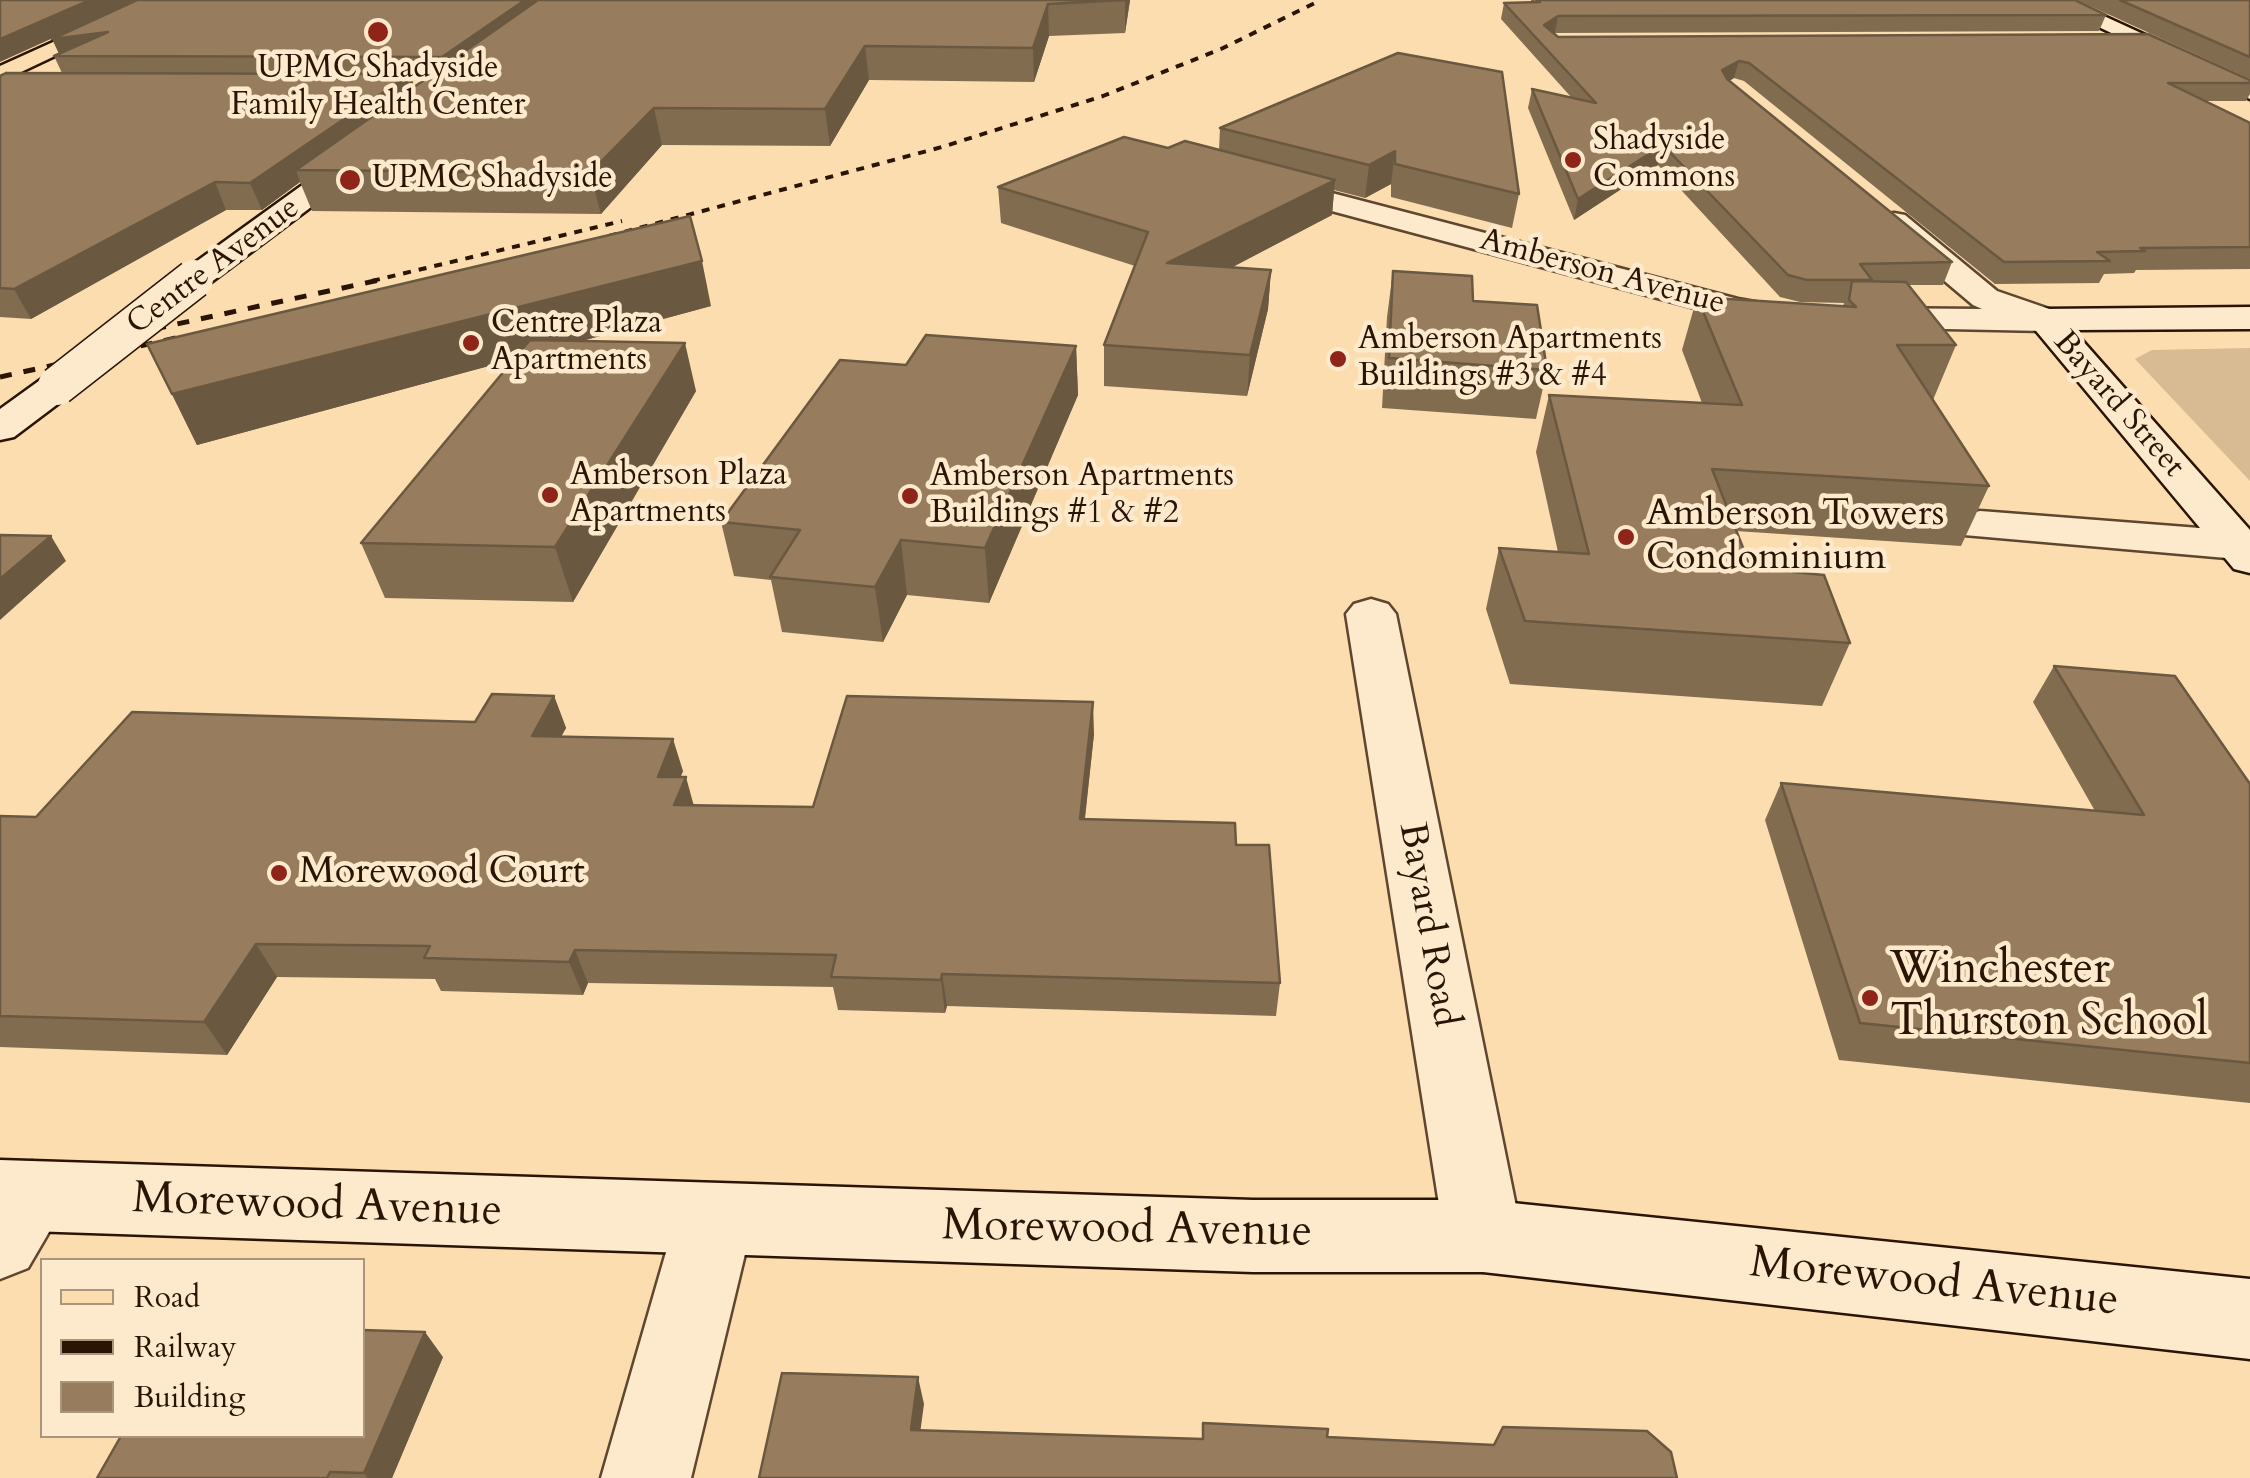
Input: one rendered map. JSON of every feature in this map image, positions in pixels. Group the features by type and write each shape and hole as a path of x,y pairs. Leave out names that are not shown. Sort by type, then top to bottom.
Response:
{"main road":[{"path":"0,76 163,0"}],"street":[{"path":"2052,0 2250,92"},
{"path":"2090,42 2143,42"},
{"path":"0,86 39,86"},
{"name":"Centre Avenue","path":"0,428 382,141"},
{"name":"Amberson Avenue","path":"1240,177 1738,309 1813,318 2250,318"},
{"name":"Bayard Street","path":"1866,199 1985,298 2045,320 2244,552"},
{"path":"1980,524 2244,552"},
{"name":"Bayard Road","path":"1370,614 1483,1236"},
{"name":"Morewood Avenue","path":"11,1211 714,1221 1253,1236 1483,1236 2250,1319"},
{"path":"646,1478 714,1221"}],"shaded area":[{"path":"2250,348 2250,481 2135,359 2152,350"}],"building":[{"path":"0,0 90,0 0,39"},
{"path":"137,0 525,0 442,57 54,56 108,32 52,39"},
{"path":"538,0 1125,0 1048,4 1033,48 865,46 825,109 654,108 590,173 296,170"},
{"path":"1537,0 2075,0 2106,15 1558,16 1544,25 1558,37 2148,34 2250,80 2168,83 2250,123 2250,247 2140,248 2145,251 2097,252 2110,261 2004,262 1749,63 1739,61 1722,70 1727,79 1952,262 1860,264 1872,280 1807,280 1788,275 1663,145 1578,199 1532,89 1596,103 1504,3 1540,2"},
{"path":"2120,0 2250,0 2250,57"},
{"path":"1398,53 1502,72 1519,194 1395,164 1395,151 1369,165 1220,128"},
{"path":"410,74 250,183 215,182 14,289 0,288 0,76"},
{"path":"1124,137 1168,148 1185,141 1335,180 1167,263 1271,270 1250,355 1104,345 1148,232 998,187"},
{"path":"690,216 702,261 172,394 147,344"},
{"path":"1393,271 1472,276 1473,301 1537,305 1547,370 1389,358"},
{"path":"1852,281 1906,282 1956,345 1897,345 1989,486 1712,469 1751,568 1824,575 1850,643 1525,621 1499,548 1589,554 1549,395 1742,405 1697,297 1856,307 1849,300"},
{"path":"926,335 1076,346 985,548 901,540 875,587 770,577 800,530 721,522 840,360 906,365"},
{"path":"530,340 685,343 555,547 361,543"},
{"path":"0,535 51,536 0,579"},
{"path":"2054,666 2175,676 2250,784 2250,1063 1860,1023 1781,783 2144,815"},
{"path":"492,694 554,696 532,736 673,739 658,777 686,777 674,805 813,807 847,696 1093,702 1080,819 1235,823 1236,845 1269,845 1280,983 942,974 941,980 831,977 836,955 575,950 569,962 424,958 430,946 256,944 204,1022 0,1016 0,816 36,817 132,712 475,722"},
{"path":"365,1330 425,1332 364,1473 330,1472 327,1478 97,1478 120,1438 365,1438"},
{"path":"782,1373 918,1377 911,1430 1203,1439 1203,1423 1328,1429 1327,1437 1494,1445 1503,1427 1647,1431 1671,1452 1677,1478 759,1478"}],"railway":[{"path":"609,236 942,147 1103,96 1221,49 1321,0"},
{"path":"372,281 622,221"},
{"path":"154,329 384,279"},
{"path":"0,377 176,338"}],"place":[{"name":"UPMC Shadyside Family Health Center","path":"378,32"},
{"name":"Shadyside Commons","path":"1573,160"},
{"name":"UPMC Shadyside","path":"350,180"},
{"name":"Centre Plaza Apartments","path":"471,343"},
{"name":"Amberson Apartments Buildings #3 & #4","path":"1338,359"},
{"name":"Amberson Plaza Apartments","path":"550,495"},
{"name":"Amberson Apartments Buildings #1 & #2","path":"910,496"},
{"name":"Amberson Towers Condominium","path":"1626,537"},
{"name":"Morewood Court","path":"279,873"},
{"name":"Winchester Thurston School","path":"1870,998"}]}
